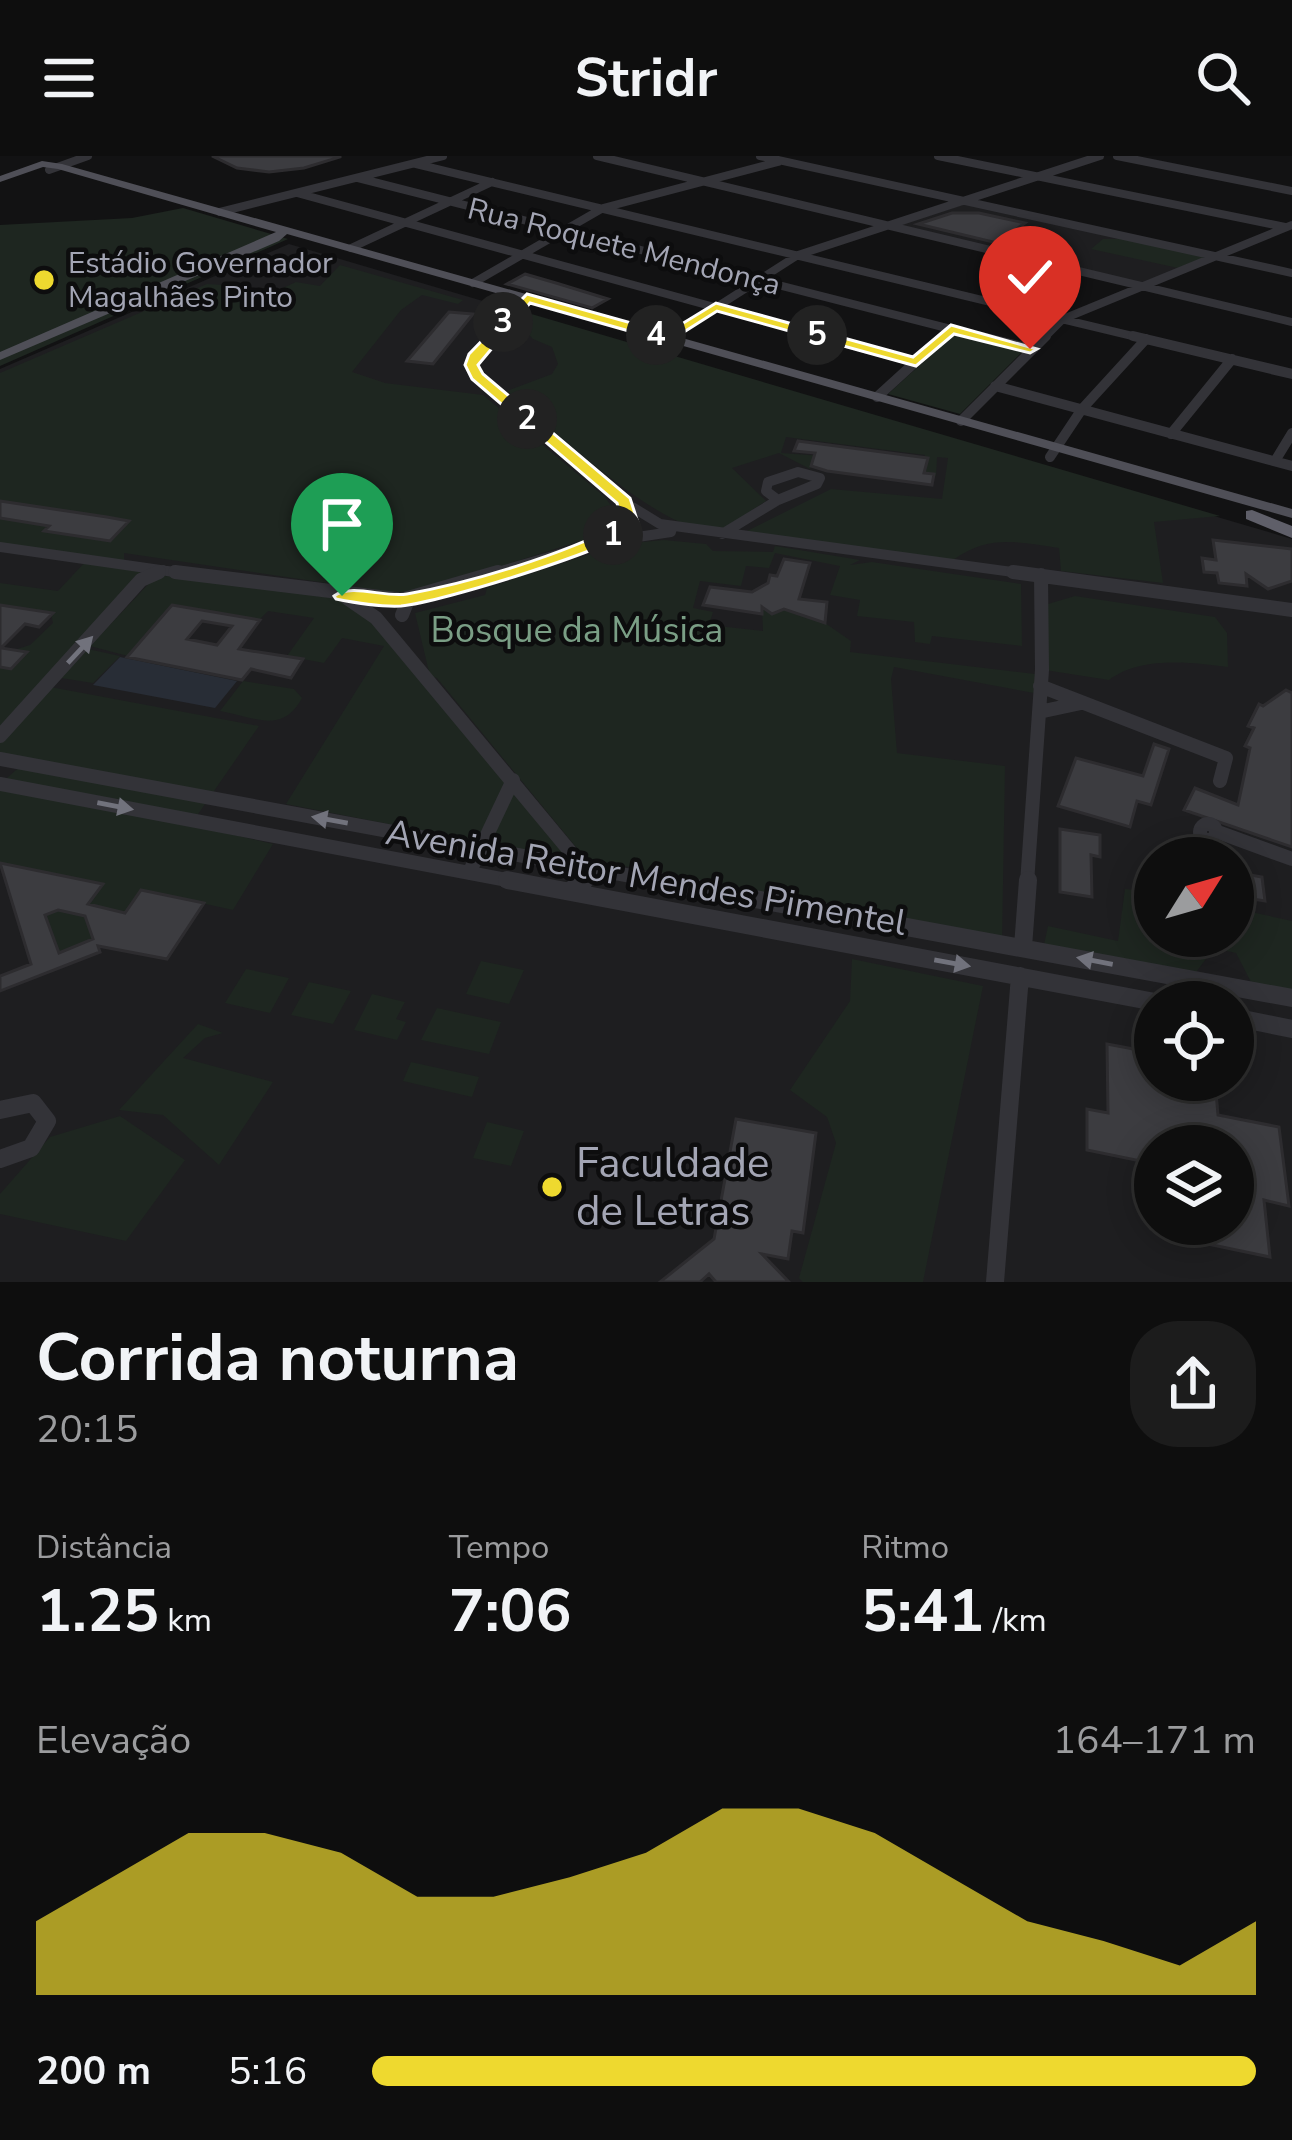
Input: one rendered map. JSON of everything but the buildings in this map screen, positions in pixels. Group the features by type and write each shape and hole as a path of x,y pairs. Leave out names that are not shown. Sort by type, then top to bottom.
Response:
{"highway":[{"path":"1252,515 1291,520"}],"main road":[{"path":"0,183 50,167 1291,520"},
{"path":"154,198 220,212 280,236 351,248 473,283 522,303 668,338 763,370 962,421 1252,515"},
{"path":"0,356 280,236"},
{"path":"0,368 201,279 280,236"},
{"path":"201,279 210,267"},
{"path":"68,326 115,316"}],"street":[{"path":"50,167 67,156"},
{"path":"50,167 88,156"},
{"path":"220,212 449,156"},
{"path":"597,156 1292,322"},
{"path":"760,156 1292,273"},
{"path":"473,283 603,208 800,156"},
{"path":"938,156 1290,227"},
{"path":"668,338 798,255 1100,156"},
{"path":"1117,156 1292,191"},
{"path":"423,163 1292,374"},
{"name":"Rua Roquete Mendonça","path":"358,178 1030,349"},
{"path":"351,248 492,182"},
{"path":"297,193 916,362"},
{"path":"962,421 1064,319 1290,227"},
{"path":"522,303 474,357 477,376 652,527"},
{"path":"877,397 951,329"},
{"path":"1054,452 1082,410 1146,339"},
{"path":"1171,434 1232,359"},
{"path":"995,386 1292,466"},
{"path":"1275,461 1292,433"},
{"path":"722,534 778,500"},
{"path":"624,502 631,525"},
{"path":"598,543 631,525 652,527 1292,610"},
{"path":"373,615 652,527"},
{"path":"0,547 163,568 397,608"},
{"path":"130,564 141,580"},
{"path":"0,736 141,580 163,568"},
{"path":"995,1282 1020,976 1036,962 1023,947 1039,712 1041,575"},
{"path":"342,596 373,615 583,867 582,885 567,891"},
{"path":"373,615 373,604 397,608"},
{"path":"397,608 403,650"},
{"path":"1040,686 1226,758 1220,781"},
{"path":"1039,712 1082,702"},
{"name":"Avenida Reitor Mendes Pimentel","path":"0,759 1292,998"},
{"path":"2,785 24,763"},
{"path":"469,873 513,780"},
{"name":"Avenida Reitor Mendes Pimentel","path":"2,785 1134,998"},
{"path":"1218,832 1292,859"},
{"path":"1254,1021 1292,1029"},
{"path":"0,1096 40,1108 47,1121 42,1137 0,1174"},
{"path":"0,1110 26,1103"},
{"path":"0,1159 24,1153"}],"shaded area":[{"path":"965,204 1209,257 1141,284 893,227"},
{"path":"289,244 1292,539 1292,1282 0,1282 0,369"},
{"path":"120,657 237,681 215,708 93,685"}],"green space":[{"path":"183,208 288,239 0,366 0,225 132,218"},
{"path":"1103,239 1124,239 1206,257 1178,268 1091,249"},
{"path":"340,265 463,300 458,304 422,295 401,310 352,372 385,383 483,395 605,497 616,513 609,526 593,537 419,592 395,593 124,553 124,563 141,573 83,648 120,656 93,683 55,677 45,686 259,726 194,820 166,819 273,844 233,910 142,890 125,913 88,904 102,884 0,863 0,784 23,764 0,759 0,667 11,668 26,653 14,650 30,645 53,623 51,613 0,605 0,583 58,591 87,560 0,546 0,518 110,541 128,521 0,501 0,373 207,284 239,286 244,302 282,296 283,288 296,282 320,286"},
{"path":"528,313 1220,516 1154,522 1163,583 1061,571 1059,548 1030,544 992,543 953,560 743,533 831,489 942,499 948,458 937,457 936,476 876,467 925,468 925,455 786,437 781,453 863,459 814,459 810,469 779,453 732,468 766,501 723,528 695,528 639,499 507,391 552,374 558,364 552,347 533,339 519,324"},
{"path":"955,333 1024,350 960,414 888,394"},
{"name":"Bosque da Música","path":"664,540 706,544 713,551 773,552 775,546 860,560 850,565 872,562 1021,584 1022,646 932,636 930,644 915,642 914,622 857,616 860,600 830,595 840,566 775,553 769,568 746,566 741,586 700,581 693,608 713,612 709,625 763,631 762,608 772,614 784,609 825,623 851,641 850,652 1035,674 1034,693 894,667 891,679 897,753 1005,766 1002,943 585,858 437,678 430,676 415,613 485,595 487,588 621,544"},
{"path":"157,575 342,597 367,613 508,778 481,842 286,804 384,646 342,638 324,663 287,656 314,618 268,611 259,620 175,606 128,656 90,646"},
{"path":"1075,596 1215,617 1227,633 1228,667 1151,664 1109,680 1045,670 1048,604"},
{"path":"243,681 294,689 302,698 276,720 220,711"},
{"path":"513,780 583,867 481,848"},
{"path":"1125,889 1134,890 1134,957 1207,957 1194,975 1044,945 1048,926 1118,941"},
{"path":"58,910 85,916 93,939 59,953 45,915"},
{"path":"1254,913 1292,921 1292,991 1250,981 1238,957 1254,957"},
{"path":"852,959 983,986 923,1282 803,1282 799,1278 836,1143 827,1117 790,1090 850,1001"},
{"path":"481,961 524,970 509,1004 466,994"},
{"path":"246,969 289,978 270,1013 225,1003"},
{"path":"309,982 351,991 333,1024 291,1015"},
{"path":"372,994 405,1002 396,1019 406,1022 397,1040 354,1030"},
{"path":"437,1008 501,1022 489,1054 421,1040"},
{"path":"198,1024 223,1033 205,1038 183,1058 273,1082 219,1165 163,1115 119,1110"},
{"path":"411,1062 479,1077 472,1097 403,1081"},
{"path":"120,1116 185,1160 126,1241 0,1214 0,1194 50,1137"},
{"path":"487,1122 524,1131 511,1166 473,1158"}],"place":[{"name":"Estádio Governador Magalhães Pinto","path":"44,280"},
{"name":"Faculdade de Letras","path":"552,1187"}],"route":[{"path":"342,596 401,600 449,589 598,543 631,526 624,502 477,376 474,357 527,298 668,338 716,307 916,362 951,329 1030,349"}]}
